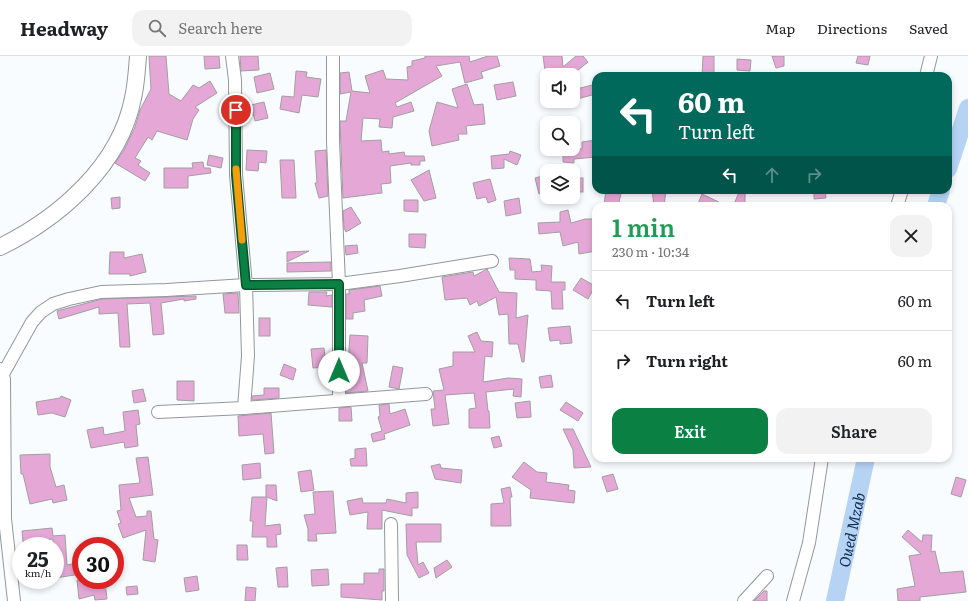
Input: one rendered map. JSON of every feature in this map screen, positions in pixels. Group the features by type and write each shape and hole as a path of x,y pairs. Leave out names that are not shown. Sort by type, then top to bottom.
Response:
{"main road":[{"path":"0,247 22,236 70,201 108,158 123,128 133,99 138,56"}],"street":[{"path":"232,56 235,80 236,175 246,285 248,356 244,408"},
{"path":"333,56 333,142 339,284 339,400"},
{"path":"927,72 931,56"},
{"path":"14,601 4,519 6,470 2,372 32,322 41,312 53,304 101,292 246,285 339,284 492,261"},
{"path":"158,412 244,408 426,394"},
{"path":"793,601 809,543 821,462"},
{"path":"391,524 392,601"},
{"path":"744,601 767,576"}],"building":[{"path":"149,56 166,56 169,94 181,101 193,85 199,88 210,81 217,93 195,107 199,110 193,119 187,140 157,131 152,140 148,137 135,158 141,161 138,165 150,173 145,181 115,163 124,150 135,127 140,110 151,89"},
{"path":"204,56 219,56 220,68 205,69"},
{"path":"240,56 258,56 259,70 241,71"},
{"path":"425,56 469,56 470,62 488,56 497,56 500,66 481,72 483,78 465,83 460,62 436,66 442,76 395,103 397,107 411,102 414,111 393,117 392,128 379,127 380,119 363,118 361,141 381,140 382,152 389,151 389,154 404,152 405,156 424,156 425,161 420,161 420,165 411,165 411,163 390,166 391,183 381,184 382,193 343,198 340,121 346,121 351,92 340,94 340,73 349,72 352,91 370,93 365,76 383,70 386,79 408,80 407,67 412,66 412,61 425,58"},
{"path":"543,56 562,56 563,67 576,56 583,56 588,62 580,68 545,68"},
{"path":"703,56 714,56 714,72 702,72"},
{"path":"772,56 784,56 784,66 776,68"},
{"path":"858,56 870,56 868,65 856,63"},
{"path":"737,59 751,60 750,71 737,70"},
{"path":"296,71 307,72 306,77 321,79 318,97 302,95 299,113 280,109 282,96 294,97"},
{"path":"270,73 274,89 257,93 254,77"},
{"path":"513,82 516,96 497,100 494,85"},
{"path":"467,84 474,105 483,104 485,124 466,126 467,134 458,134 459,140 432,146 429,131 437,102 458,108 452,89"},
{"path":"592,85 592,95 580,98 580,88"},
{"path":"264,102 268,118 255,121 251,105"},
{"path":"592,141 592,157 574,159 574,163 563,162 563,156 580,156 580,149 582,149 582,142"},
{"path":"247,150 267,151 266,163 259,162 258,171 246,170"},
{"path":"326,150 328,196 319,198 315,183 317,183 315,151"},
{"path":"510,151 521,155 517,165 504,159 504,168 492,169 491,156 509,154"},
{"path":"209,155 223,158 221,168 207,165"},
{"path":"280,160 294,160 296,198 282,198"},
{"path":"203,162 204,168 210,168 211,173 188,176 188,188 164,188 164,168 193,168 192,163"},
{"path":"429,170 436,198 424,201 411,180"},
{"path":"540,177 540,194 539,194 535,178"},
{"path":"580,178 583,178 583,192 580,192"},
{"path":"490,179 496,200 488,203 486,197 477,199 473,183"},
{"path":"606,194 621,194 619,202 604,202"},
{"path":"652,194 666,194 664,202 654,202"},
{"path":"702,194 719,202 699,202"},
{"path":"738,194 745,194 745,202 735,202"},
{"path":"814,194 826,194 826,198 814,199"},
{"path":"120,197 120,208 112,209 111,198"},
{"path":"519,198 521,213 506,216 504,201"},
{"path":"404,200 418,200 418,212 404,211"},
{"path":"351,207 361,223 346,232 344,228 343,211"},
{"path":"568,210 571,223 585,219 592,219 592,252 579,254 578,242 563,246 560,232 539,234 538,223 560,222 560,212"},
{"path":"409,234 426,234 425,248 409,247"},
{"path":"357,245 358,253 346,255 345,246"},
{"path":"309,251 287,262 287,252"},
{"path":"110,252 124,252 124,258 142,254 146,272 130,276 130,274 109,274"},
{"path":"509,258 530,259 532,272 542,271 541,265 552,266 551,282 565,282 565,290 562,290 563,309 552,309 551,291 536,290 536,280 515,279 515,270 510,270"},
{"path":"331,262 331,271 287,272 287,263"},
{"path":"487,269 499,292 517,293 516,318 528,315 524,362 522,362 518,344 509,344 508,314 499,315 496,297 479,306 477,301 470,305 467,298 445,300 442,277 473,272 474,276"},
{"path":"581,278 592,284 592,292 588,299 573,290"},
{"path":"380,286 382,296 364,300 365,311 353,313 353,319 346,319 346,294 349,294 349,290"},
{"path":"309,292 327,292 326,296 332,295 332,307 308,305"},
{"path":"238,293 239,313 225,313 223,294"},
{"path":"196,296 196,299 184,301 184,299 161,303 164,334 153,335 150,303 127,304 130,347 120,347 118,313 99,314 99,307 59,319 57,311 102,299"},
{"path":"259,318 270,318 270,336 259,336"},
{"path":"570,326 572,343 560,344 560,340 550,341 548,328"},
{"path":"477,332 481,341 493,342 492,357 485,356 483,382 508,378 522,379 521,397 513,396 514,389 486,392 490,428 469,428 469,409 476,408 474,393 445,395 449,424 433,426 431,409 435,409 433,391 444,390 439,369 453,366 453,352 475,352 468,336"},
{"path":"350,335 368,336 367,363 362,363 368,391 346,393"},
{"path":"324,348 326,367 313,368 311,349"},
{"path":"284,364 296,369 293,380 280,375"},
{"path":"393,366 403,368 399,389 389,387"},
{"path":"551,375 553,387 541,388 539,377"},
{"path":"177,381 194,381 194,401 177,400"},
{"path":"264,388 279,388 279,398 252,400 252,396 264,395"},
{"path":"143,389 146,401 134,403 132,391"},
{"path":"61,396 71,400 65,417 52,413 38,415 36,402 60,398"},
{"path":"530,401 531,417 517,418 515,403"},
{"path":"566,402 583,413 578,421 560,410"},
{"path":"389,404 390,414 405,409 410,425 384,434 385,439 373,442 371,434 382,431 378,417 380,416 379,405"},
{"path":"351,407 352,421 339,421 339,408"},
{"path":"138,410 140,424 136,425 138,446 125,448 124,442 91,448 87,430 103,427 104,435 125,431 123,412"},
{"path":"271,413 274,453 265,454 263,434 239,436 238,416"},
{"path":"563,429 573,429 591,467 574,468 573,450"},
{"path":"499,436 502,446 494,448 491,438"},
{"path":"366,448 367,466 351,466 350,459 355,458 355,449"},
{"path":"50,454 50,467 56,487 64,485 67,500 53,503 52,499 30,504 23,474 21,474 20,455"},
{"path":"148,457 153,495 129,498 136,517 147,516 147,511 151,511 154,539 158,540 155,562 143,560 146,530 124,538 118,524 121,523 117,511 121,510 119,485 140,483 136,458"},
{"path":"524,462 537,472 547,473 546,482 569,485 568,490 575,491 574,503 530,498 531,490 512,477"},
{"path":"260,463 261,478 243,480 242,465"},
{"path":"440,464 441,468 462,470 461,483 435,479 431,466"},
{"path":"311,470 314,490 301,492 298,472"},
{"path":"613,474 618,489 607,492 602,477"},
{"path":"956,477 966,480 961,497 951,494"},
{"path":"266,485 276,485 277,501 267,497 265,526 280,524 281,534 276,535 277,547 267,547 267,537 252,537 253,521 250,521 252,497 266,497"},
{"path":"510,487 512,497 510,497 511,526 491,526 491,504 504,503 501,489"},
{"path":"333,491 336,533 316,534 317,541 308,541 308,529 304,515 315,514 313,492"},
{"path":"418,492 418,508 412,508 412,516 382,510 382,529 367,529 368,512 350,515 347,501 362,498 363,503 386,503 387,499 406,503 406,493"},
{"path":"406,524 441,524 441,542 416,542 418,565 423,562 429,573 419,578 407,555"},
{"path":"52,528 53,536 65,535 67,565 72,564 72,575 64,577 64,537 23,537 22,531"},
{"path":"908,530 922,542 923,535 932,535 931,552 935,551 940,573 963,571 966,592 920,597 920,601 898,601 897,589 915,586 909,556 921,554 902,537"},
{"path":"237,545 247,545 248,560 237,560"},
{"path":"447,560 452,567 436,578 434,568"},
{"path":"287,567 288,587 278,587 276,568"},
{"path":"328,569 329,585 312,586 311,570"},
{"path":"379,569 384,569 384,591 382,591 382,600 341,597 341,584 364,584 364,573 379,573"},
{"path":"197,576 199,590 186,592 184,578"},
{"path":"137,586 138,594 127,595 126,587"},
{"path":"246,587 256,588 255,601 245,601"},
{"path":"78,589 106,589 107,599 95,600 94,595 79,599"},
{"path":"764,591 767,591 767,601 754,601"}],"waterway":[{"name":"Oued Mzab","path":"952,157 968,108"},
{"name":"Oued Mzab","path":"937,202 940,194"},
{"name":"Oued Mzab","path":"835,601 865,462"}],"slow traffic":[{"path":"236,169 242,240"}],"route":[{"path":"236,110 236,175 246,285 339,284 339,371"}]}
